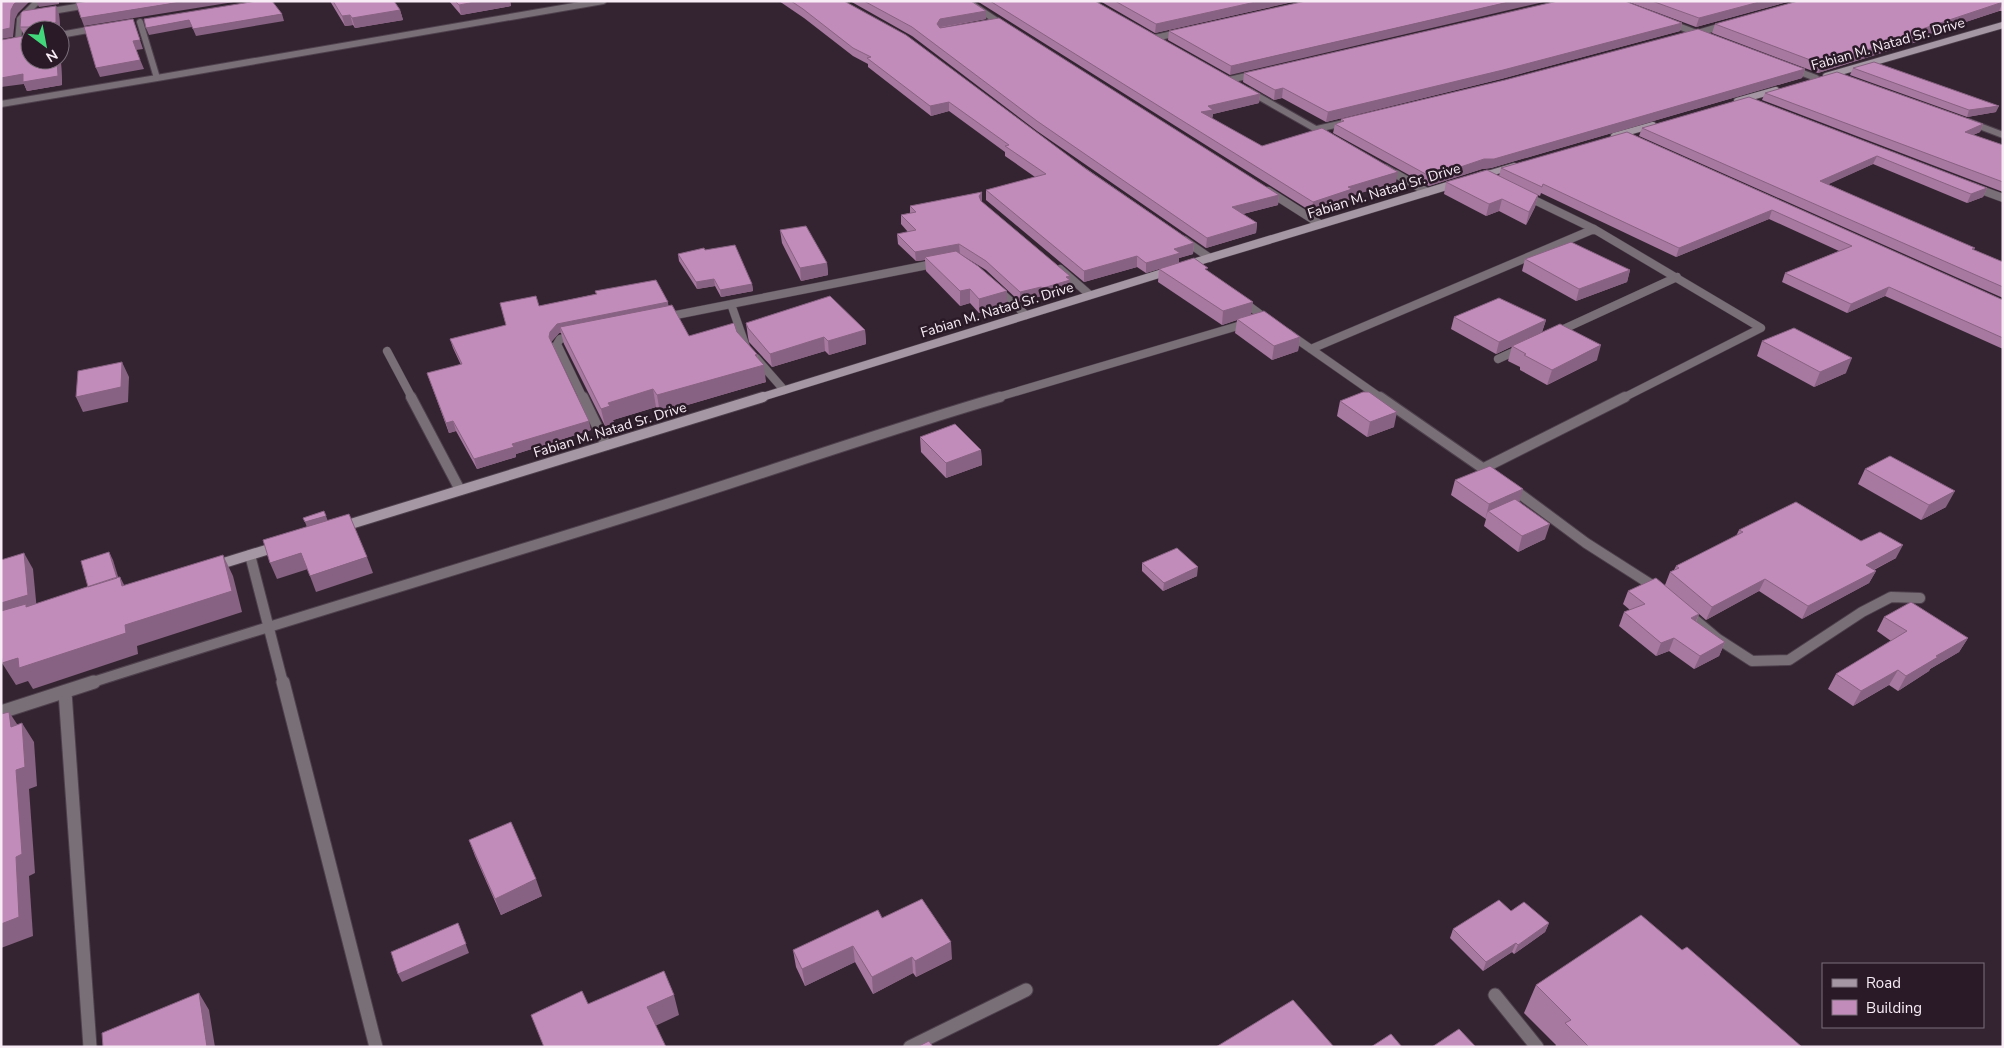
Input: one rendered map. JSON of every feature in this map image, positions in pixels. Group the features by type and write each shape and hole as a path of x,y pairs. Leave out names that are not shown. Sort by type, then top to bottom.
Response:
{"street":[{"path":"9,42 21,41 20,19 38,1"},
{"path":"40,12 112,1"},
{"path":"1,104 603,1"},
{"path":"967,1 1014,32"},
{"path":"22,15 32,14"},
{"path":"1660,19 1705,37"},
{"path":"131,23 149,20"},
{"path":"140,22 157,78"},
{"path":"1687,36 1731,24"},
{"name":"Fabian M. Natad Sr. Drive","path":"1799,84 2003,25"},
{"path":"70,33 104,28"},
{"path":"1155,38 1192,30"},
{"path":"1146,34 1163,43"},
{"path":"1789,68 1816,78"},
{"path":"1229,80 1267,72"},
{"path":"1834,74 1843,77"},
{"path":"1221,76 1325,134"},
{"path":"1726,104 1781,88"},
{"path":"1745,99 1755,102"},
{"path":"1317,129 1355,120"},
{"path":"1965,121 2003,135"},
{"path":"1604,139 1660,123"},
{"path":"1622,134 1632,138"},
{"path":"1376,163 1427,192"},
{"name":"Fabian M. Natad Sr. Drive","path":"1473,178 1520,164"},
{"path":"1483,175 1491,179"},
{"name":"Fabian M. Natad Sr. Drive","path":"332,530 1090,295 1196,266 1210,258 1464,181"},
{"path":"1966,184 2003,198"},
{"path":"1265,188 1320,224"},
{"path":"1482,469 1761,328 1594,229 1517,192"},
{"path":"1311,349 1594,229"},
{"path":"1178,236 1210,258"},
{"path":"655,320 948,261"},
{"path":"1052,263 1090,295"},
{"path":"1543,338 1677,277"},
{"path":"990,283 1026,315"},
{"path":"1236,296 1586,543 1664,594"},
{"path":"731,304 744,345 784,390"},
{"path":"1,712 267,626 636,514 931,417 1272,323"},
{"path":"589,334 560,339 557,344 606,445"},
{"path":"1498,359 1534,342"},
{"path":"387,351 460,490"},
{"path":"202,570 287,544"},
{"path":"250,556 376,1047"},
{"path":"1679,607 1718,639 1752,660 1789,660 1862,612 1891,596 1920,598"},
{"path":"65,692 90,1047"},
{"path":"910,1047 1026,990"},
{"path":"1495,995 1536,1047"}],"building":[{"path":"1,1 18,1 11,10 10,28 1,30"},
{"path":"88,1 187,1 81,18 76,3"},
{"path":"257,1 272,1 282,14 193,29 189,20 146,28 144,19"},
{"path":"333,1 394,1 400,10 352,18 350,15 342,16"},
{"path":"455,1 480,1 459,5"},
{"path":"791,1 844,1 906,35 1086,169 1194,243 1174,249 1180,253 1146,263 1137,256 1084,271 986,190 1046,174 1005,146 1009,145 949,102 930,106 867,58 871,57 853,48"},
{"path":"864,1 971,1 986,11 940,19 937,24 940,28 999,18 1279,195 1232,207 1257,223 1207,238 1037,121 912,27"},
{"path":"990,1 1095,1 1260,94 1208,106 1213,110 1201,112 1262,146 1322,128 1398,172 1348,187 1352,189 1313,202"},
{"path":"1115,1 1260,1 1156,24"},
{"path":"1306,1 1513,1 1231,66 1169,31"},
{"path":"1558,1 1625,1 1682,23 1503,70 1328,112 1283,88 1275,90 1244,73"},
{"path":"1652,1 1763,1 1699,18"},
{"path":"1798,1 2003,2 1913,32 1919,34 1821,64 1715,24"},
{"path":"56,6 56,20 20,20 23,11"},
{"path":"133,19 140,40 133,41 140,60 96,68 84,27"},
{"path":"1698,29 1805,69 1494,159 1484,159 1431,177 1335,124 1344,121 1341,119 1505,80"},
{"path":"20,37 20,70 58,70 58,76 23,82 23,74 1,78 1,40"},
{"path":"1874,62 1999,106 1969,110 1853,68"},
{"path":"1837,72 1983,124 1965,132 2003,145 2003,182 1765,93"},
{"path":"1749,97 1987,188 1971,194 1877,156 1820,181 2003,262 2003,287 1642,128"},
{"path":"1627,132 2003,300 2003,338 1889,287 1851,304 1785,273 1852,246 1772,210 1679,248 1543,184 1542,187 1501,168"},
{"path":"1487,170 1538,195 1529,212 1502,199 1489,204 1446,182"},
{"path":"982,192 979,196 981,201 1070,276 1066,277 1070,280 1020,292 986,261 959,244 915,252 897,234 916,230 901,215 916,212 910,206"},
{"path":"806,226 827,263 800,268 780,230"},
{"path":"1571,242 1630,270 1579,289 1525,259"},
{"path":"735,245 752,284 720,290 714,279 696,282 678,254 704,248 705,250"},
{"path":"956,251 978,266 1007,291 979,299 970,289 960,291 925,257"},
{"path":"1194,258 1208,268 1205,269 1253,302 1223,311 1159,269"},
{"path":"656,280 668,302 557,324 550,332 549,337 589,421 512,444 514,447 474,459 453,421 446,423 427,373 462,364 450,339 506,325 500,303 536,296 539,306 597,294 595,291"},
{"path":"830,296 865,330 828,341 824,337 770,354 746,323"},
{"path":"1499,298 1546,320 1499,342 1454,317"},
{"path":"672,305 689,336 734,323 737,332 757,354 755,355 764,365 657,395 653,389 608,403 610,406 601,409 560,327"},
{"path":"1264,311 1300,337 1274,346 1237,319"},
{"path":"1560,324 1601,345 1552,370 1524,355 1526,354 1512,346"},
{"path":"1794,328 1852,358 1820,372 1762,341"},
{"path":"122,362 121,387 76,397 78,371"},
{"path":"1363,392 1369,392 1397,412 1370,422 1340,401"},
{"path":"955,424 981,450 946,463 920,437"},
{"path":"1890,456 1955,491 1929,505 1865,469"},
{"path":"1490,466 1523,489 1489,504 1455,480"},
{"path":"1515,499 1550,524 1522,536 1488,511"},
{"path":"1796,502 1861,541 1880,532 1903,545 1866,565 1876,571 1808,606 1765,579 1712,607 1670,572 1679,568 1676,566 1743,532 1739,530"},
{"path":"324,511 326,516 305,522 303,518"},
{"path":"349,514 367,557 310,576 301,553 270,563 263,540"},
{"path":"1177,548 1198,567 1164,583 1142,563"},
{"path":"109,552 117,578 88,587 81,561"},
{"path":"24,553 28,595 1,603 1,560"},
{"path":"223,555 232,591 125,625 126,633 19,668 18,658 2,663 1,611 26,604 26,607 114,578 120,577 122,586"},
{"path":"1656,578 1699,614 1691,618 1725,642 1700,656 1674,638 1661,643 1624,612 1645,604 1628,591"},
{"path":"1911,602 1968,638 1906,676 1898,670 1861,691 1836,674 1907,631 1884,617"},
{"path":"9,712 11,727 22,723 25,767 16,770 22,854 16,857 19,917 1,924 1,714"},
{"path":"511,822 536,879 495,899 469,840"},
{"path":"922,899 951,942 915,961 912,957 872,977 853,946 802,969 793,950 878,910 882,918"},
{"path":"1499,900 1511,911 1524,902 1549,923 1518,945 1516,943 1486,962 1453,929"},
{"path":"1641,915 1682,950 1687,947 1802,1047 1589,1047 1565,1023 1571,1020 1536,985"},
{"path":"458,923 466,944 398,974 391,952"},
{"path":"664,971 674,995 647,1007 666,1047 544,1047 531,1015 582,991 588,1004"},
{"path":"199,993 207,1047 103,1047 102,1033"},
{"path":"1293,1000 1334,1047 1216,1047"},
{"path":"1459,1029 1476,1047 1432,1047"},
{"path":"1391,1034 1402,1047 1371,1047"},
{"path":"929,1041 933,1047 917,1047"}]}
